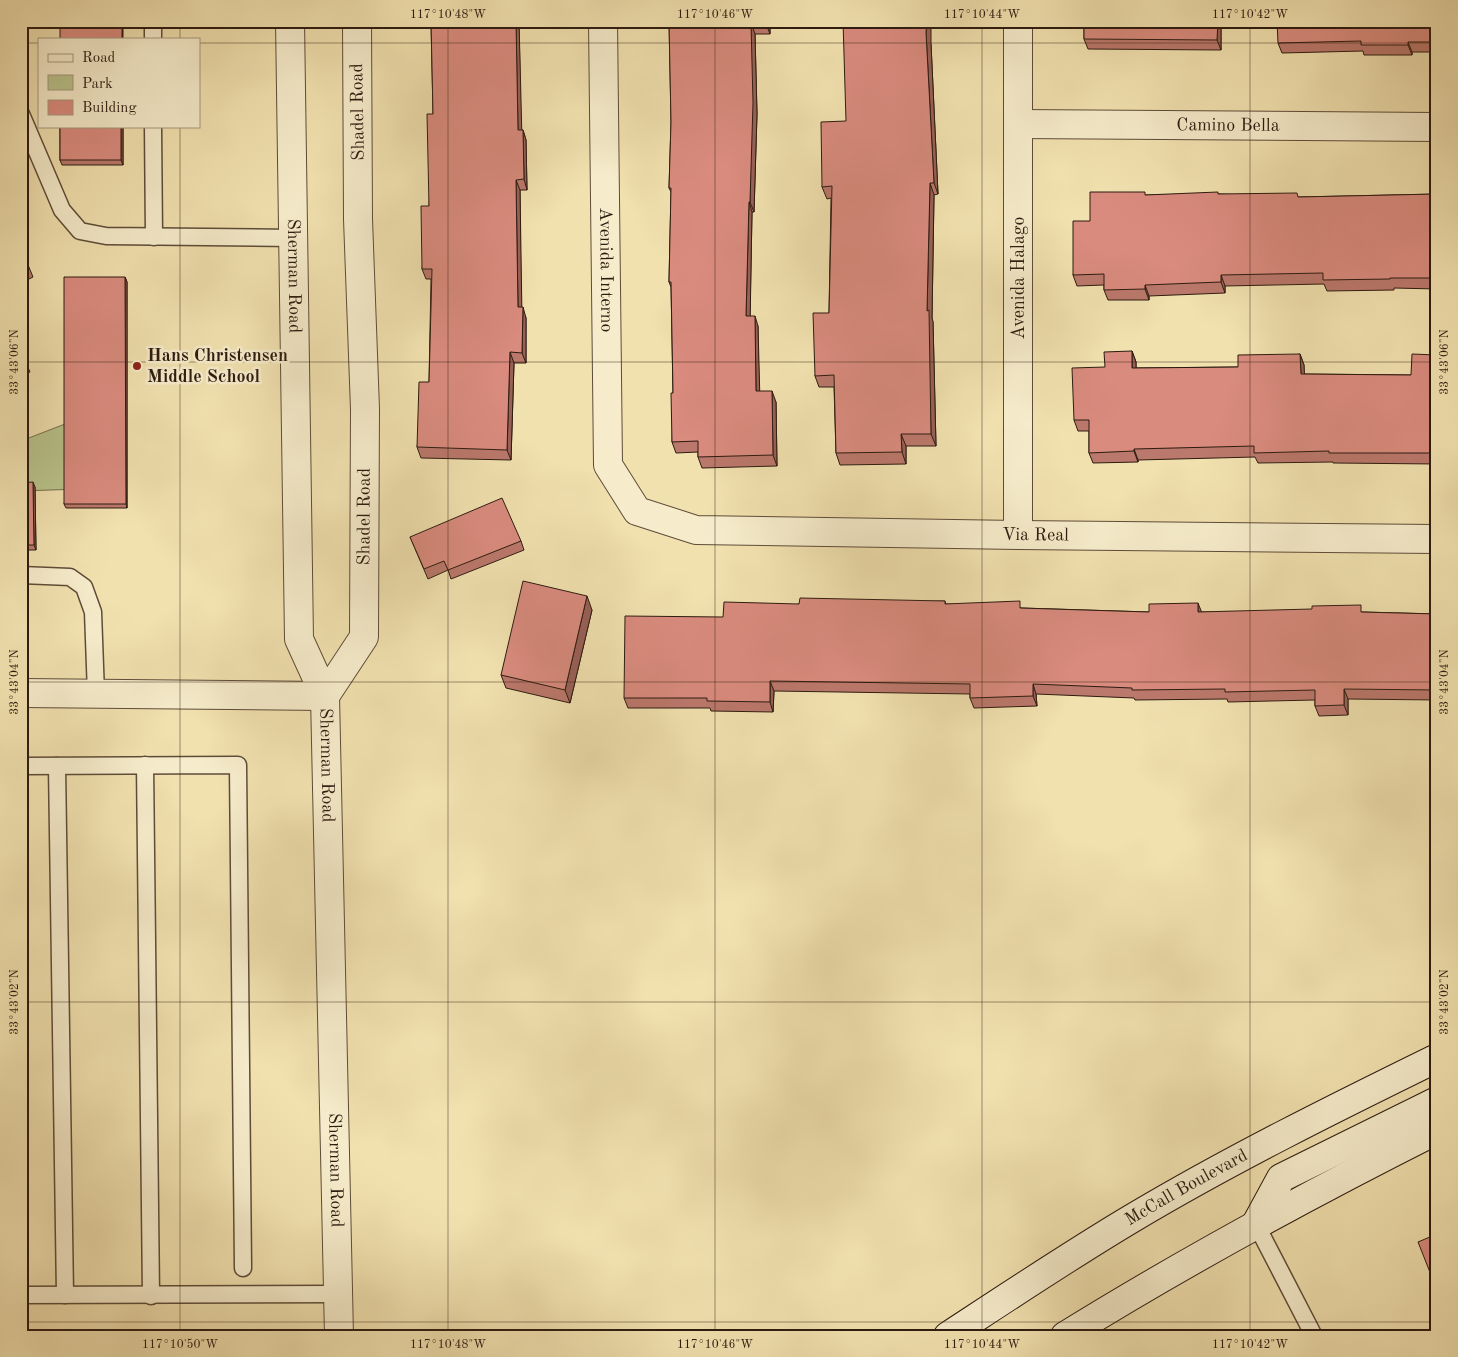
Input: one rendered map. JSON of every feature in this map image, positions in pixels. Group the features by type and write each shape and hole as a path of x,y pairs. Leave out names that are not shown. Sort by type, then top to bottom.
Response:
{"street":[{"name":"Sherman Road","path":"290,21 299,639 325,696 339,1336"},
{"name":"Shadel Road","path":"325,696 364,637 365,409 358,219 357,21"},
{"name":"Avenida Interno","path":"603,21 608,465 637,511"},
{"name":"Avenida Halago","path":"1018,21 1018,536"},
{"name":"Camino Bella","path":"1019,124 1437,127"},
{"name":"Via Real","path":"637,511 696,530 1018,536 1437,539"},
{"path":"21,693 325,696"},
{"name":"McCall Boulevard","path":"948,1336 1055,1266 1158,1204 1333,1109 1437,1058"},
{"path":"1256,1224 1281,1178 1437,1101"},
{"path":"1065,1336 1256,1224 1437,1130"}],"lane":[{"path":"153,21 153,38"},
{"path":"21,114 62,210 80,231 106,236 292,238"},
{"path":"153,128 154,236"},
{"path":"21,575 70,577 84,587 93,612 96,694"},
{"path":"145,765 151,1296"},
{"path":"21,766 238,765 244,1268"},
{"path":"57,766 65,1295"},
{"path":"1256,1224 1314,1336"},
{"path":"21,1295 338,1294"}],"green space":[{"path":"78,419 80,489 21,491 21,441"}],"building":[{"path":"60,21 122,21 122,38 60,38"},
{"path":"431,21 516,21 518,130 523,130 524,179 516,180 518,307 523,307 522,353 510,352 507,450 417,447 419,382 429,382 432,269 422,269 421,206 429,206 427,114 433,114"},
{"path":"669,21 766,21 766,24 751,23 753,103 746,316 755,316 756,391 772,391 773,455 698,457 698,441 672,442 671,282 669,282 671,122"},
{"path":"843,21 927,21 934,183 930,183 927,311 929,310 931,434 901,434 902,452 836,453 834,375 815,376 813,313 829,313 832,186 822,187 821,122 846,121"},
{"path":"1084,21 1218,21 1217,40 1084,39"},
{"path":"1277,21 1437,21 1437,42 1408,42 1408,45 1361,45 1361,41 1278,43"},
{"path":"60,128 121,128 121,160 60,160"},
{"path":"1090,192 1145,192 1145,195 1218,192 1218,194 1297,193 1298,197 1437,194 1437,278 1323,280 1323,273 1221,275 1221,282 1145,285 1145,289 1104,290 1104,274 1073,275 1073,221 1090,221"},
{"path":"21,248 28,264 21,267"},
{"path":"64,277 125,277 126,504 64,504"},
{"path":"21,351 25,359 21,361"},
{"path":"1132,351 1132,368 1238,367 1238,355 1300,354 1301,374 1411,375 1412,354 1437,355 1437,453 1329,453 1329,451 1254,453 1254,446 1134,449 1134,451 1089,453 1089,420 1074,420 1072,368 1105,367 1104,352"},
{"path":"33,482 34,545 21,545 21,483"},
{"path":"502,498 521,541 448,570 444,561 424,569 410,537"},
{"path":"523,581 587,596 565,690 501,675"},
{"path":"800,598 945,601 945,604 1020,601 1020,608 1149,612 1149,604 1198,603 1198,612 1312,609 1312,606 1361,605 1361,612 1437,614 1437,690 1344,689 1344,705 1315,706 1315,690 1225,692 1225,689 1132,690 1132,688 1033,684 1033,696 970,698 970,684 770,681 770,702 707,701 707,698 624,698 625,616 723,617 724,602 799,604"},
{"path":"1437,1234 1437,1290 1418,1242"}],"place":[{"name":"Hans Christensen Middle School","path":"137,366"}]}
